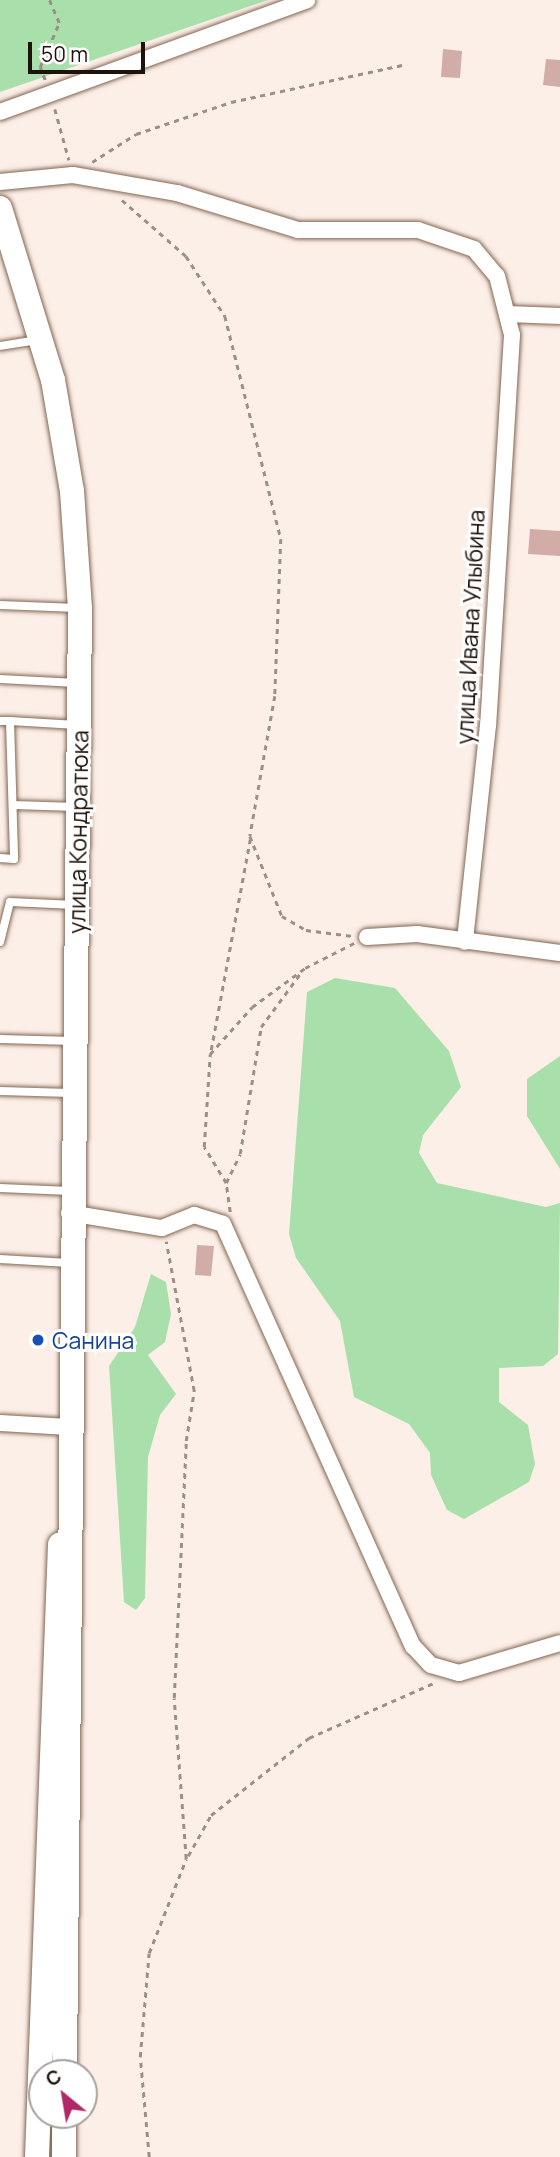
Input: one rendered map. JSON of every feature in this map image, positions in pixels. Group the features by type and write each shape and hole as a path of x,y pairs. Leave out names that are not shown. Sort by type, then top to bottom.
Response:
{"main road":[{"name":"улица Кондратюка","path":"0,208 42,340 64,437 80,608 80,807 69,1263 69,1466"},
{"path":"65,2059 74,1590 69,1466"},
{"path":"37,2157 55,1584 69,1466"},
{"path":"64,2129 64,2157"}],"street":[{"path":"0,112 307,0"},
{"name":"улица Ивана Улыбина","path":"0,181 73,175 177,193 298,230 418,230 474,249 497,276 512,335 488,725 465,942"},
{"path":"507,314 560,316"},
{"path":"367,937 417,934 560,953"},
{"path":"70,1202 162,1228 194,1215 223,1224 413,1646 432,1665 459,1673 560,1643"},
{"path":"0,1423 69,1427"}],"lane":[{"path":"0,346 42,340"},
{"path":"0,606 80,608"},
{"path":"0,679 80,683"},
{"path":"0,721 80,725"},
{"path":"0,858 14,859 10,721"},
{"path":"13,805 80,807"},
{"path":"0,942 10,902 78,905"},
{"path":"0,1039 74,1041"},
{"path":"0,1091 73,1093"},
{"path":"0,1188 70,1202"},
{"path":"0,1259 69,1263"}],"path":[{"path":"73,175 136,134 231,102 407,64"},
{"path":"101,180 186,256 225,316 281,539 275,695 210,1054 204,1147 226,1183 232,1201 223,1224"},
{"path":"250,836 282,916 306,930 367,937"},
{"path":"210,1054 252,1007 305,968 367,937"},
{"path":"226,1183 240,1154 261,1027 305,968"},
{"path":"162,1228 194,1391 186,1441 174,1684 186,1859"},
{"path":"149,2157 140,2057 149,1953 186,1859 211,1815 309,1738 459,1673"}],"green space":[{"path":"0,0 268,0 0,92"},
{"path":"335,978 395,988 449,1051 461,1087 423,1135 419,1153 437,1183 546,1207 560,1203 558,1354 543,1366 499,1368 499,1402 528,1425 535,1464 529,1482 464,1519 447,1510 431,1475 430,1453 409,1424 354,1397 340,1321 296,1258 289,1234 307,992"},
{"path":"560,1056 560,1169 527,1116 527,1079"},
{"path":"151,1274 166,1282 171,1314 165,1342 148,1355 176,1394 160,1415 148,1457 145,1598 136,1610 124,1602 109,1366 135,1327"}],"building":[{"path":"443,49 462,51 460,78 441,77"},
{"path":"546,59 560,60 560,87 543,85"},
{"path":"530,529 560,531 560,556 528,554"},
{"path":"197,1245 214,1246 211,1276 195,1275"}],"place":[{"name":"Санина","path":"38,1340"}]}
